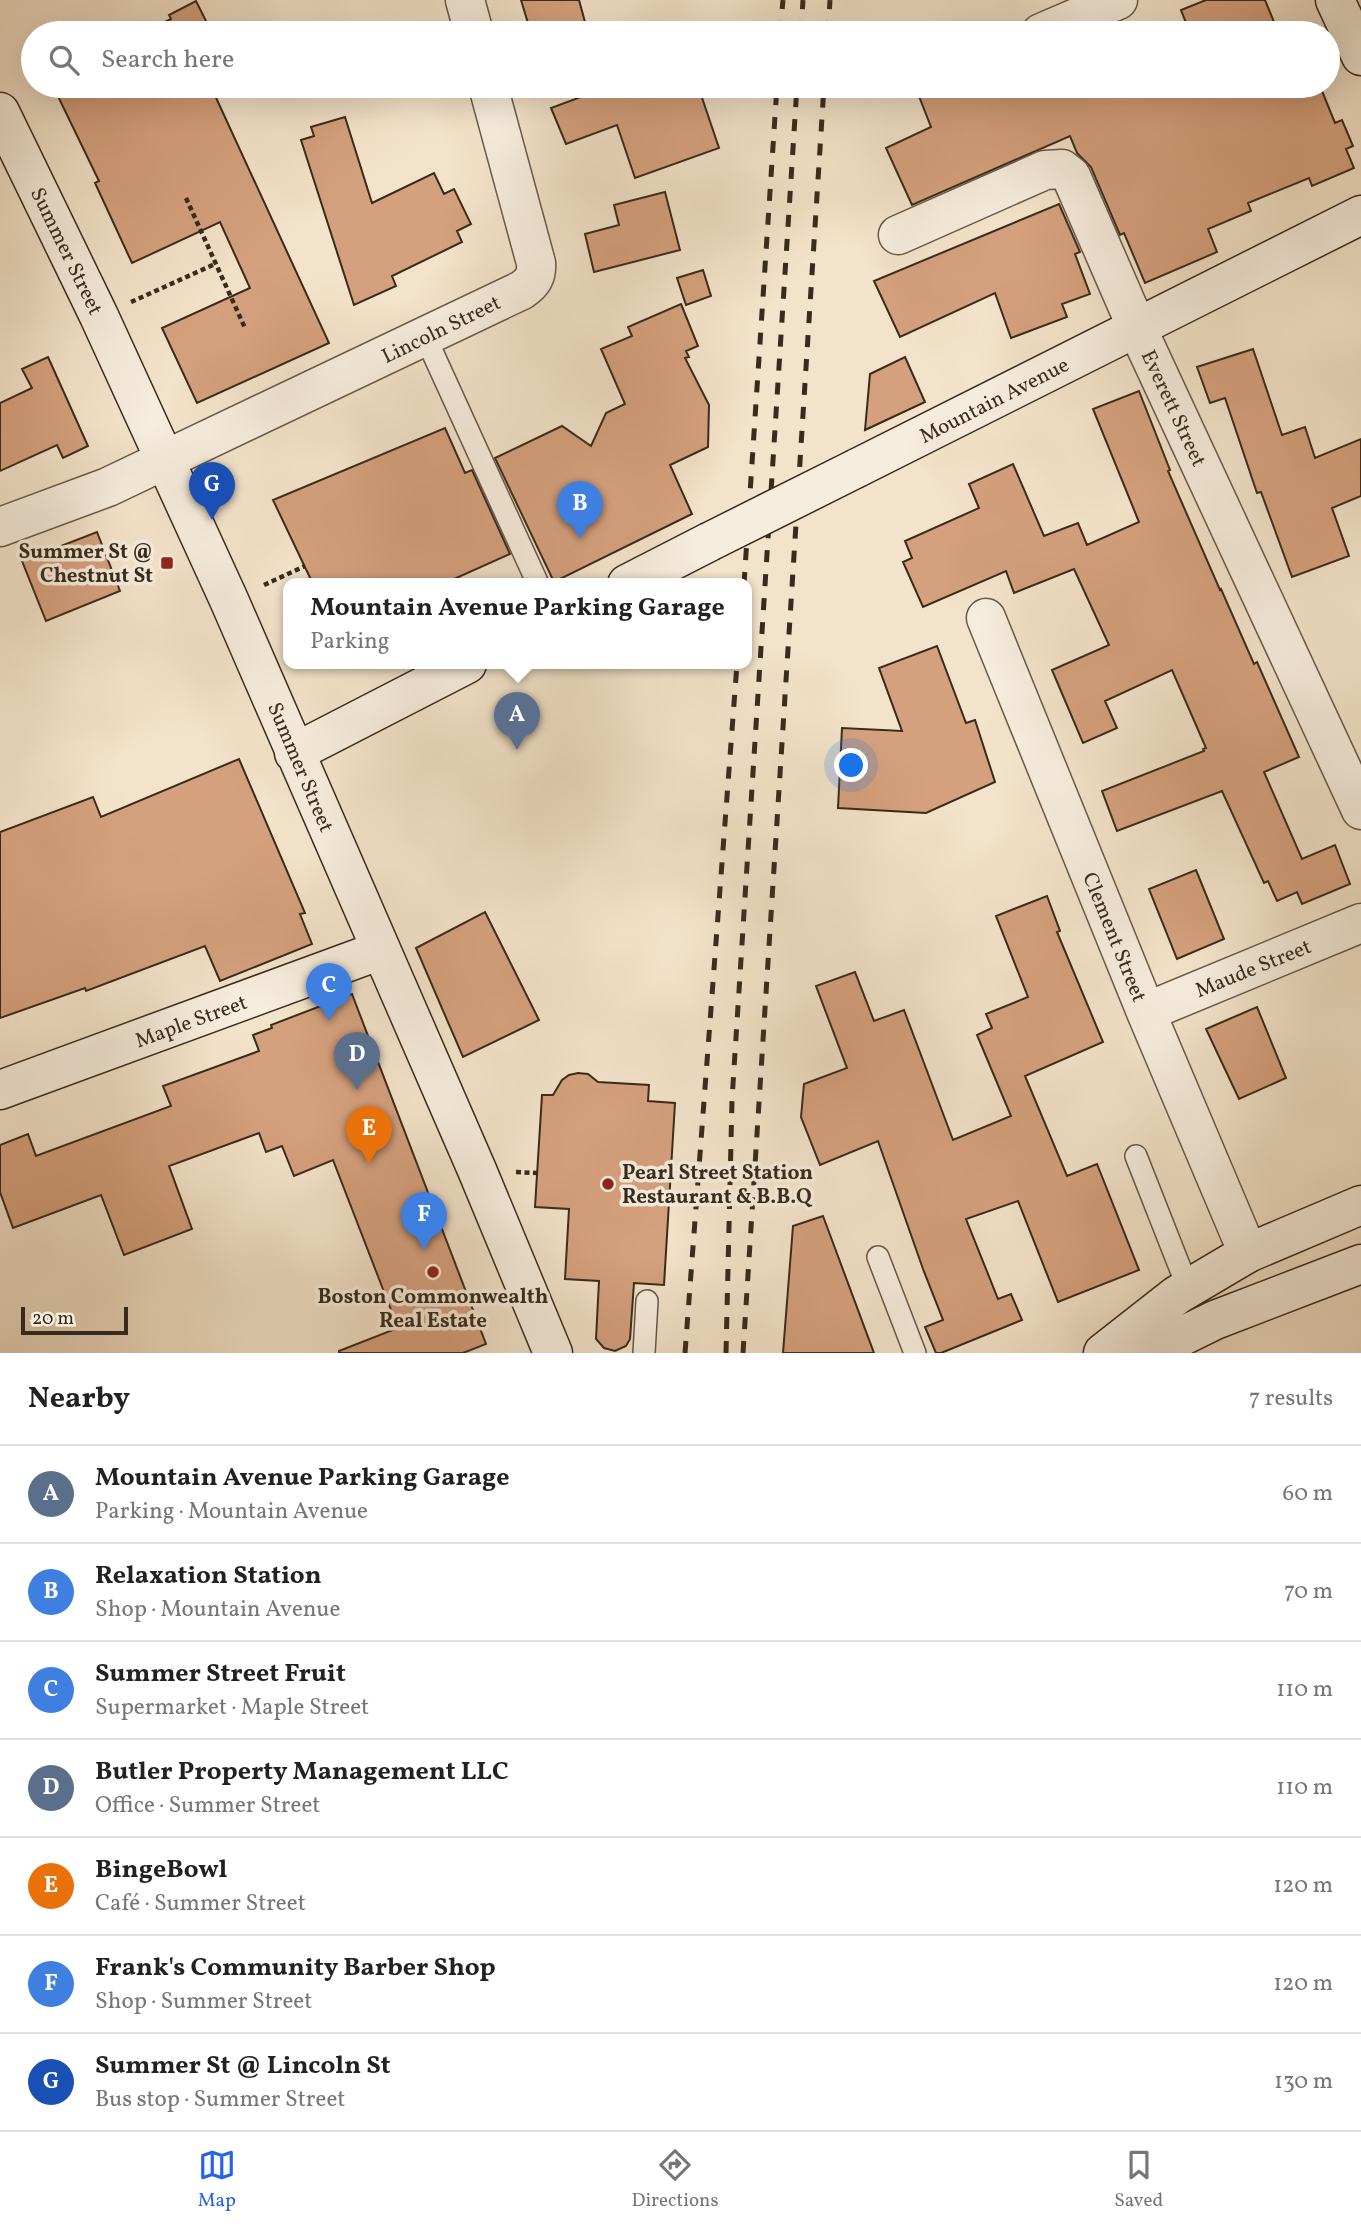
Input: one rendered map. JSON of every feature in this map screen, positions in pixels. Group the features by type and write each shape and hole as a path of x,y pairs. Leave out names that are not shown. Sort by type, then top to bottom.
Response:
{"street":[{"path":"465,0 471,21"},
{"path":"1069,21 1118,0"},
{"path":"1335,0 1361,56"},
{"name":"Lincoln Street","path":"0,527 108,487 522,290 533,280 536,260 491,98"},
{"name":"Summer Street","path":"0,112 99,316 229,600 553,1353"},
{"name":"Everett Street","path":"898,235 1045,170 1062,169 1067,172 1361,810"},
{"name":"Mountain Avenue","path":"639,578 1361,215"},
{"name":"Clement Street","path":"986,618 1146,1012 1248,1253"},
{"path":"294,753 457,669"},
{"name":"Maude Street","path":"1146,1012 1361,923"},
{"name":"Maple Street","path":"0,1090 381,950"},
{"path":"1103,1353 1188,1288 1248,1253 1361,1205"},
{"path":"1148,1353 1214,1320 1361,1264"}],"lane":[{"path":"425,336 535,578"},
{"path":"1136,1156 1188,1288"},
{"path":"878,1257 915,1353"},
{"path":"644,1353 647,1301"}],"path":[{"path":"186,198 245,328"},
{"path":"124,305 216,264"},
{"path":"253,589 305,566"}],"building":[{"path":"521,0 579,0 585,21 527,21"},
{"path":"1206,0 1265,0 1274,21 1185,21 1181,10"},
{"path":"196,1 206,21 167,21 171,19 169,15"},
{"path":"59,98 216,98 329,343 197,403 162,328 250,288 220,222 132,263 95,183 99,181"},
{"path":"578,98 702,98 719,148 635,178 617,125 566,144 551,108"},
{"path":"920,98 1325,98 1335,123 1342,120 1353,146 1346,149 1354,168 1312,186 1309,178 1248,203 1251,211 1208,229 1217,252 1145,283 1124,233 1120,235 1091,167 1077,153 1070,136 912,205 886,148 931,127"},
{"path":"345,117 372,203 434,173 444,194 454,189 471,224 457,231 462,242 392,276 396,286 354,305 301,140 314,136 311,127"},
{"path":"665,192 680,250 594,272 585,234 619,225 614,205"},
{"path":"1059,204 1080,252 1075,254 1090,294 1062,304 1067,317 1011,338 995,293 900,337 874,281"},
{"path":"703,270 711,296 686,305 677,278"},
{"path":"681,304 698,346 686,351 689,357 685,358 709,405 708,447 670,465 692,514 562,578 552,578 495,458 562,426 591,446 606,413 625,404 601,349 632,336 628,327"},
{"path":"1253,349 1282,435 1305,427 1315,458 1361,439 1361,496 1332,508 1349,556 1292,577 1261,492 1257,493 1225,398 1210,403 1197,367"},
{"path":"48,357 88,446 63,458 57,445 0,471 0,403 32,388 22,369"},
{"path":"905,357 925,402 865,430 870,374"},
{"path":"1139,391 1170,470 1168,471 1220,590 1254,664 1257,662 1299,757 1264,772 1302,859 1335,845 1350,884 1302,904 1297,892 1277,901 1268,881 1264,883 1222,791 1117,831 1102,791 1206,748 1172,670 1105,701 1117,728 1083,743 1052,670 1109,645 1074,569 1014,593 1006,571 923,607 903,562 912,558 905,541 979,508 969,484 1013,464 1044,536 1078,523 1087,545 1139,522 1093,409"},
{"path":"445,428 465,473 472,470 510,554 456,578 310,578 273,500"},
{"path":"97,532 120,591 46,621 22,561"},
{"path":"937,646 966,723 975,720 995,782 926,813 838,808 842,728 902,731 879,668"},
{"path":"239,759 305,913 300,914 312,944 220,981 205,946 86,991 85,988 0,1018 0,832 93,797 101,817"},
{"path":"1196,870 1224,939 1177,959 1149,889"},
{"path":"1047,896 1060,931 1057,932 1103,1042 1025,1076 1067,1176 1097,1164 1139,1270 1058,1302 1018,1201 966,1219 998,1299 1011,1294 1022,1320 936,1353 925,1327 943,1320 878,1141 820,1165 801,1117 804,1084 847,1068 816,986 855,972 874,1021 904,1010 953,1140 1011,1116 977,1035 992,1028 986,1014 1028,997 996,916"},
{"path":"485,912 539,1020 463,1057 416,948"},
{"path":"352,994 486,1344 463,1353 339,1353 398,1328 333,1160 294,1176 282,1146 266,1152 259,1133 169,1166 192,1229 124,1255 101,1195 13,1228 0,1192 0,1145 28,1134 36,1156 171,1106 163,1086 259,1051 253,1035 272,1028 271,1025"},
{"path":"1257,1007 1286,1078 1239,1099 1206,1029"},
{"path":"578,1073 588,1074 598,1082 649,1085 648,1101 675,1103 664,1285 634,1283 630,1339 626,1346 615,1351 604,1348 596,1339 599,1281 565,1279 569,1209 535,1207 542,1095 553,1095 562,1080"},
{"path":"823,1216 874,1353 783,1353 793,1226"}],"railway":[{"path":"781,21 783,0"},
{"path":"802,21 803,0"},
{"path":"829,21 830,0"},
{"path":"744,578 776,98"},
{"path":"726,1353 732,1100 796,98"},
{"path":"743,1353 823,98"},
{"path":"685,1353 737,669"}],"place":[{"name":"Summer St @ Lincoln St","path":"212,520"},
{"name":"Relaxation Station","path":"580,539"},
{"name":"Summer St @ Chestnut St","path":"167,563"},
{"name":"Mountain Avenue Parking Garage","path":"517,750"},
{"name":"Summer Street Fruit","path":"329,1021"},
{"name":"Butler Property Management LLC","path":"357,1090"},
{"name":"BingeBowl","path":"369,1164"},
{"name":"Pearl Street Station Restaurant & B.B.Q","path":"608,1184"},
{"name":"Frank's Community Barber Shop","path":"424,1250"},
{"name":"Boston Commonwealth Real Estate","path":"433,1272"}]}
